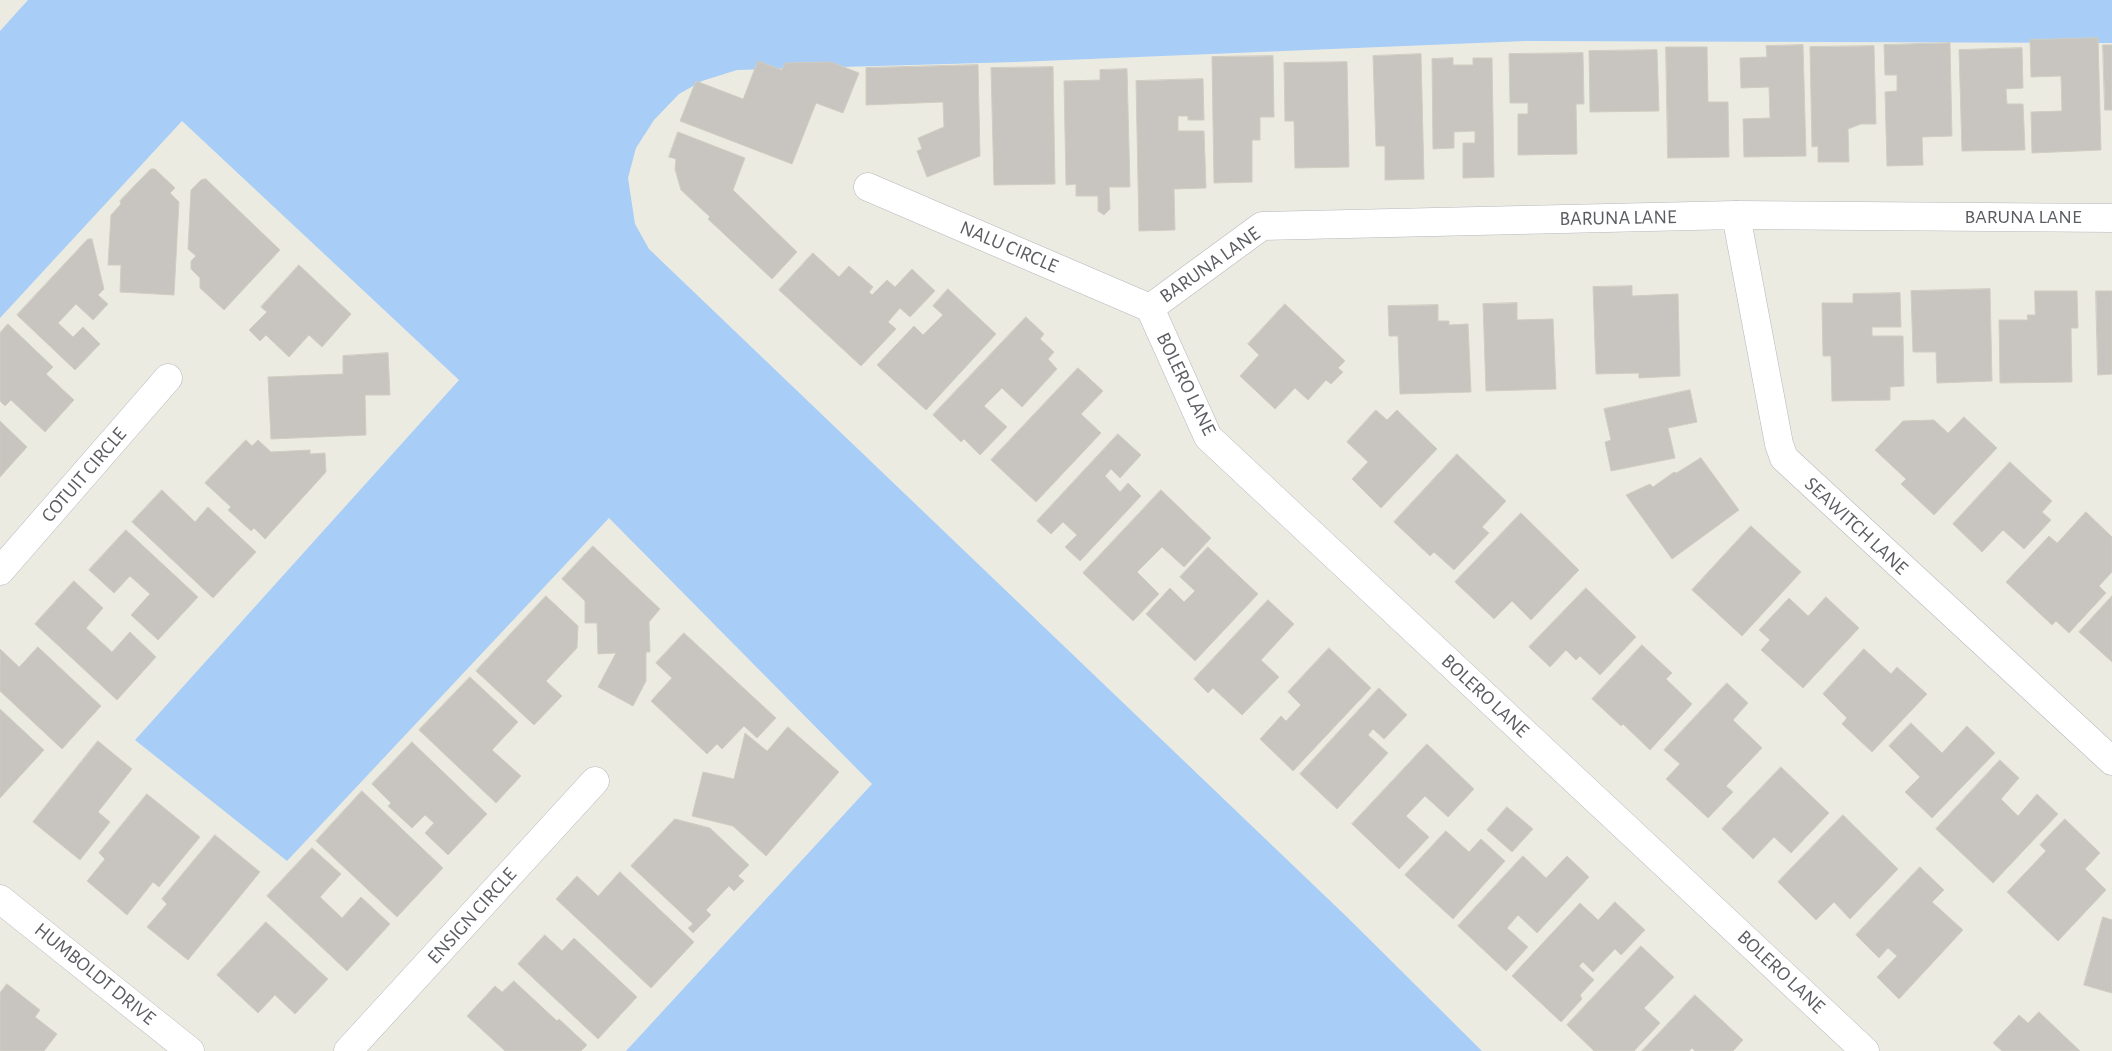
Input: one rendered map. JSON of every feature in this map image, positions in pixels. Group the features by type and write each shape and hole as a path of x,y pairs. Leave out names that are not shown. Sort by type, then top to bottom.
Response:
{"street":[{"name":"NALU CIRCLE","path":"868,187 1150,308"},
{"name":"BARUNA LANE","path":"1150,308 1262,226 1736,215 2112,218"},
{"name":"SEAWITCH LANE","path":"1736,215 1779,444 1784,458 2112,761"},
{"name":"BOLERO LANE","path":"1150,308 1208,437 1865,1051"},
{"name":"COTUIT CIRCLE","path":"0,571 168,378"},
{"name":"ENSIGN CIRCLE","path":"348,1051 595,780"},
{"name":"HUMBOLDT DRIVE","path":"0,899 190,1051"}],"water":[{"path":"28,0 2112,0 2112,43 1526,41 1017,62 737,70 702,81 679,94 654,120 636,148 628,178 635,224 649,249 1347,917 1482,1051 626,1051 872,784 609,518 287,861 135,740 459,380 182,121 0,318 0,31"}],"building":[{"path":"2098,38 2101,150 2032,153 2031,112 2062,111 2061,76 2031,77 2030,40"},
{"path":"1950,43 1952,136 1922,137 1923,165 1887,166 1885,92 1897,91 1897,75 1885,75 1884,45"},
{"path":"1803,45 1806,156 1744,157 1743,119 1770,118 1769,87 1741,88 1740,58 1767,57 1766,46"},
{"path":"2103,45 2112,45 2112,110 2105,110"},
{"path":"1874,46 1876,124 1861,124 1848,129 1849,162 1818,162 1818,146 1812,147 1810,47"},
{"path":"1666,47 1707,47 1708,102 1728,102 1729,157 1668,158"},
{"path":"2022,48 2023,88 2006,89 2007,104 2023,104 2025,150 1962,151 1959,50"},
{"path":"1657,50 1659,111 1590,112 1589,51"},
{"path":"1583,53 1584,104 1576,104 1577,154 1518,155 1518,114 1528,114 1528,103 1510,103 1509,54"},
{"path":"1421,54 1424,179 1385,180 1385,146 1376,146 1373,56"},
{"path":"1273,56 1274,117 1260,117 1260,140 1252,140 1252,182 1214,183 1212,57"},
{"path":"1453,58 1453,65 1473,65 1473,58 1492,58 1494,177 1463,178 1463,143 1475,143 1475,131 1454,132 1454,148 1433,149 1432,59"},
{"path":"758,61 782,70 785,63 831,62 859,73 843,113 816,103 792,164 680,121 696,81 743,99"},
{"path":"1347,62 1349,167 1295,168 1294,121 1285,121 1284,63"},
{"path":"978,65 980,156 927,177 917,151 922,149 918,138 944,127 943,102 866,105 866,68"},
{"path":"1053,67 1055,184 994,185 991,68"},
{"path":"1127,69 1130,187 1109,187 1110,209 1104,215 1098,211 1098,196 1076,196 1076,184 1066,185 1064,81 1100,80 1100,70"},
{"path":"1203,79 1204,120 1188,120 1188,116 1178,116 1178,131 1204,131 1206,188 1174,189 1175,230 1139,231 1136,81"},
{"path":"678,132 745,158 733,190 797,252 772,279 708,219 710,217 681,190 675,169 676,159 669,157"},
{"path":"151,169 155,169 175,188 170,193 179,202 174,295 120,292 121,265 108,265 111,215 121,204 120,201"},
{"path":"206,179 280,250 224,310 200,288 200,278 191,269 191,261 196,256 188,249 191,190 201,180"},
{"path":"88,239 92,239 104,289 98,295 108,304 93,320 76,304 58,323 73,337 83,327 100,344 75,370 17,315"},
{"path":"813,253 839,277 849,266 873,287 869,292 872,295 887,280 895,287 912,269 935,291 910,317 900,308 888,322 896,329 861,366 779,290"},
{"path":"299,265 351,314 322,347 309,335 289,357 266,335 260,341 249,330 267,312 261,307"},
{"path":"1632,286 1632,296 1678,294 1680,376 1639,378 1639,373 1596,374 1593,287"},
{"path":"948,289 996,334 926,410 877,365 914,326 923,335 943,315 933,306"},
{"path":"1990,289 1992,381 1937,383 1936,352 1913,352 1911,291"},
{"path":"2035,291 2077,291 2078,328 2071,328 2072,382 2000,383 1999,320 2028,320 2027,315 2035,315"},
{"path":"2096,291 2112,291 2112,374 2098,375"},
{"path":"1900,293 1901,327 1872,327 1872,336 1903,336 1904,386 1890,387 1890,400 1832,401 1831,356 1823,356 1822,303 1853,303 1853,294"},
{"path":"1517,303 1517,320 1553,319 1556,389 1486,391 1483,304"},
{"path":"1285,304 1345,361 1338,368 1343,372 1331,384 1326,380 1308,400 1295,388 1275,409 1240,376 1259,355 1248,344"},
{"path":"1438,305 1438,321 1449,321 1449,325 1468,324 1471,392 1400,394 1398,336 1389,336 1388,306"},
{"path":"1026,317 1044,334 1040,339 1054,352 1048,359 1057,369 1022,407 1002,388 984,406 1007,427 980,455 964,439 961,442 933,415"},
{"path":"8,324 53,367 46,374 74,400 45,432 11,400 5,406 0,401 0,333"},
{"path":"388,353 390,395 365,395 366,435 271,439 268,377 343,374 343,356"},
{"path":"1078,368 1103,391 1081,414 1101,433 1036,502 991,460"},
{"path":"1690,390 1697,422 1668,428 1675,458 1611,471 1605,442 1611,440 1604,409"},
{"path":"1376,410 1387,420 1397,410 1437,449 1381,508 1352,479 1368,462 1347,442"},
{"path":"1964,417 1997,448 1934,515 1901,484 1906,479 1875,450 1903,421 1934,420 1948,433"},
{"path":"0,421 27,447 0,477"},
{"path":"1118,434 1141,455 1120,478 1111,469 1105,476 1120,492 1128,483 1141,496 1080,561 1065,547 1077,535 1063,522 1051,534 1037,521"},
{"path":"246,440 252,446 258,440 271,452 310,450 310,454 325,453 326,472 265,539 254,528 251,531 228,510 231,507 205,483"},
{"path":"1457,454 1506,501 1482,527 1489,533 1454,570 1434,552 1430,556 1394,522"},
{"path":"1701,458 1739,510 1672,559 1626,495 1650,484 1653,487 1674,472 1676,473"},
{"path":"2010,462 2052,501 2042,512 2051,520 2024,549 2003,530 1982,552 1953,524"},
{"path":"162,490 195,522 208,507 256,552 213,598 132,522"},
{"path":"1161,490 1211,538 1184,567 1162,547 1137,572 1159,594 1133,621 1083,573"},
{"path":"2086,512 2112,537 2112,572 2099,586 2106,593 2069,633 2056,621 2052,625 2006,582 2049,536 2057,543"},
{"path":"1521,513 1579,570 1531,620 1512,601 1494,619 1455,582"},
{"path":"1751,526 1801,572 1742,636 1692,590"},
{"path":"126,530 198,597 158,640 131,615 150,594 130,576 114,593 89,570"},
{"path":"593,546 660,609 649,622 650,652 646,652 646,681 633,706 598,687 616,653 598,654 597,623 585,623 585,601 562,579"},
{"path":"1208,547 1258,594 1195,661 1146,614 1170,588 1184,602 1195,591 1180,577"},
{"path":"74,581 103,608 86,628 112,652 130,632 156,657 117,700 35,624"},
{"path":"1586,588 1636,637 1600,675 1580,656 1576,660 1566,650 1550,667 1529,647"},
{"path":"546,596 578,626 577,648 546,681 562,696 534,725 476,671"},
{"path":"2112,596 2112,662 2079,632"},
{"path":"1826,597 1859,628 1803,688 1761,650 1770,640 1759,630 1789,598 1808,616"},
{"path":"1268,600 1294,624 1261,660 1279,677 1242,715 1213,688 1208,693 1194,679"},
{"path":"684,633 776,718 757,738 744,726 722,749 717,744 707,754 651,701 672,678 656,663"},
{"path":"1642,645 1672,673 1666,679 1692,704 1650,750 1623,724 1621,726 1592,699"},
{"path":"38,647 101,706 62,749 0,691 0,649 19,667"},
{"path":"1329,648 1371,688 1293,771 1260,739 1281,716 1286,721 1301,705 1288,692"},
{"path":"1864,649 1891,674 1897,667 1927,694 1872,752 1842,724 1847,718 1823,694"},
{"path":"470,677 518,722 492,750 521,776 496,803 419,730"},
{"path":"1727,683 1748,703 1733,720 1762,748 1726,786 1733,792 1708,818 1666,779 1680,764 1664,750"},
{"path":"1379,688 1407,715 1384,739 1373,729 1368,735 1388,753 1337,809 1300,774"},
{"path":"0,709 44,750 0,798"},
{"path":"1911,723 1942,753 1967,726 1995,753 1932,818 1905,792 1920,777 1889,746"},
{"path":"788,727 839,772 766,856 733,826 692,816 703,772 734,779 745,733 767,751"},
{"path":"98,741 132,769 98,812 110,822 80,860 33,822"},
{"path":"412,742 487,814 448,855 425,833 434,823 425,815 412,828 388,806 391,803 372,784"},
{"path":"1427,744 1474,789 1448,817 1425,796 1406,816 1429,837 1399,869 1352,824"},
{"path":"2000,760 2019,778 2001,799 2018,816 2037,794 2058,814 1993,883 1936,829"},
{"path":"1781,767 1829,813 1791,853 1774,837 1753,859 1722,829"},
{"path":"362,791 443,868 397,917 316,841"},
{"path":"147,794 200,837 159,887 153,882 127,915 87,881 105,859 99,853"},
{"path":"1507,807 1533,829 1512,852 1487,830"},
{"path":"1843,815 1898,869 1850,919 1834,902 1816,920 1778,882"},
{"path":"675,819 710,828 749,865 738,876 744,881 734,891 729,886 706,910 711,915 693,933 688,928 693,924 631,866"},
{"path":"2065,819 2100,853 2085,869 2106,890 2058,941 2007,892 2046,851 2040,845"},
{"path":"1446,831 1469,852 1481,839 1505,861 1453,919 1405,875"},
{"path":"215,835 260,872 188,960 147,927 167,904 162,899"},
{"path":"312,848 341,874 320,897 342,918 361,897 390,924 347,971 267,896"},
{"path":"1523,856 1546,878 1567,856 1589,877 1537,933 1518,915 1507,928 1528,947 1506,971 1458,926"},
{"path":"1920,867 1944,890 1932,902 1963,930 1899,999 1877,977 1897,956 1888,948 1879,958 1856,935"},
{"path":"620,872 694,942 651,988 556,899 577,876 598,896"},
{"path":"1615,902 1645,930 1621,955 1615,949 1593,972 1583,962 1579,966 1594,980 1580,995 1582,999 1561,1022 1512,976 1580,903 1598,920"},
{"path":"2103,917 2112,920 2112,993 2084,985"},
{"path":"266,922 328,979 295,1014 275,995 258,1013 217,975"},
{"path":"545,935 562,951 574,938 637,997 598,1039 518,964"},
{"path":"1641,946 1674,977 1644,1008 1660,1023 1634,1051 1594,1051 1567,1025"},
{"path":"514,981 557,1021 559,1019 587,1045 581,1051 505,1051 467,1016 495,986 502,992"},
{"path":"7,984 40,1010 35,1017 57,1034 44,1051 0,1051 0,993"},
{"path":"1695,995 1743,1040 1733,1051 1695,1051 1692,1048 1689,1051 1642,1051"},
{"path":"2039,1012 2080,1051 2002,1051 1993,1043 2019,1015 2028,1023"}]}
